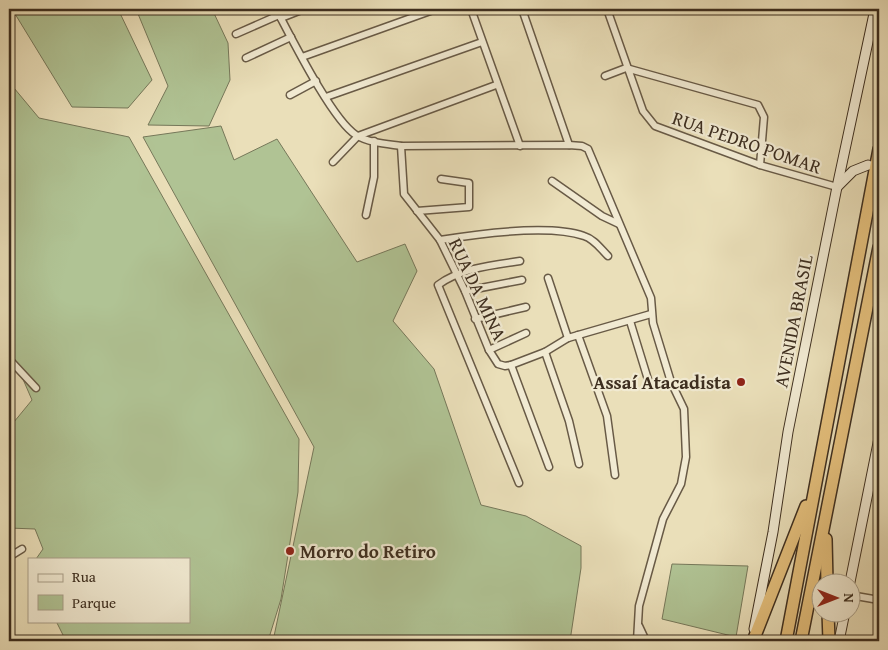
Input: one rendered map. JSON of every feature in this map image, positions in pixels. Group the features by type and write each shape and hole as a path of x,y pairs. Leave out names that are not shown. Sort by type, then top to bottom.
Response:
{"highway":[{"path":"786,641 879,149"},
{"path":"802,641 879,248"},
{"path":"752,641 817,478"},
{"path":"826,517 827,572"},
{"path":"828,622 829,641"}],"main road":[{"name":"AVENIDA BRASIL","path":"752,641 773,532 788,432 837,187 876,9"},
{"path":"837,187 853,171 868,166"},
{"path":"852,572 879,438"},
{"path":"839,641 843,622"}],"street":[{"path":"236,34 278,14 304,9"},
{"path":"302,56 436,9"},
{"path":"471,9 496,86 520,146"},
{"path":"522,9 569,145"},
{"name":"RUA PEDRO POMAR","path":"607,9 626,68 643,111 655,126 760,165 837,187"},
{"path":"278,14 342,122 358,136 401,146 569,145 582,146 588,149 651,298 651,314 671,382 684,409 686,457 681,484 663,519 639,606 637,641"},
{"path":"246,58 291,37"},
{"path":"326,97 482,42"},
{"path":"605,76 626,68 758,105 764,117 760,165"},
{"path":"290,95 316,81"},
{"path":"332,162 358,136 496,86"},
{"path":"366,215 374,177 374,141"},
{"name":"RUA DA MINA","path":"401,146 403,189 417,211 440,240 458,274 489,350 498,364 504,366 511,365"},
{"path":"417,211 469,207 469,183 441,179"},
{"path":"552,181 602,216 619,224"},
{"path":"440,240 489,234 538,232 573,234 593,240 608,256"},
{"path":"519,483 455,323 438,287 439,284 458,274 489,265 520,261"},
{"path":"548,278 568,338"},
{"path":"465,291 522,280"},
{"path":"475,319 526,307"},
{"path":"549,466 511,365 545,352 568,338 651,314"},
{"path":"630,321 650,386"},
{"path":"489,350 526,333"},
{"path":"578,335 607,416 615,475"},
{"path":"545,352 569,421 579,464"},
{"path":"9,358 36,388"},
{"path":"9,557 22,549"},
{"path":"860,597 879,600"},
{"path":"639,624 646,641"}],"green space":[{"path":"12,9 118,9 152,80 128,108 72,107"},
{"path":"136,9 212,9 228,43 230,80 209,126 148,125 168,86"},
{"path":"9,82 39,118 129,137 299,439 298,492 281,599 268,641 66,641 56,622 190,622 190,558 37,558 43,549 35,529 9,528 9,428 32,400 9,347"},
{"path":"221,126 234,160 277,139 357,262 405,244 417,271 393,321 434,369 481,505 526,516 581,546 581,568 570,641 273,641 314,447 143,137"},
{"path":"672,564 748,566 736,637 662,619"}],"place":[{"name":"Assaí Atacadista","path":"741,382"},
{"name":"Morro do Retiro","path":"290,551"}]}
